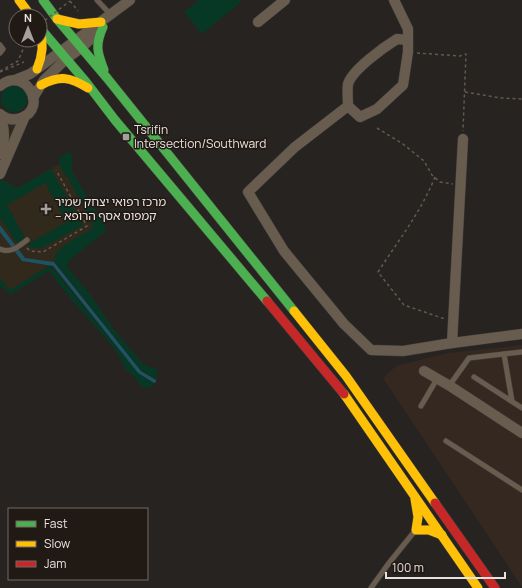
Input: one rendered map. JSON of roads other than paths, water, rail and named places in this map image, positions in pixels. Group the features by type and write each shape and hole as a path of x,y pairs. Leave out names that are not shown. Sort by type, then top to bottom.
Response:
{"highway":[{"path":"43,0 346,376 496,588"},
{"path":"57,19 77,25 102,25 96,41 96,49 107,78"},
{"path":"48,38 115,120 338,385 478,588"},
{"path":"37,69 43,55 44,48"},
{"path":"40,85 58,77 75,80 92,90"},
{"path":"411,491 416,502 418,517 416,530 425,529 435,531 442,535"}],"street":[{"path":"1,82 15,80 30,74 63,56 102,25 130,0"},
{"path":"258,22 285,0"},
{"path":"394,0 408,29 408,52 403,86 377,108 360,117 348,106 349,83 356,71 397,39 407,40"},
{"path":"33,98 40,85 63,56"},
{"path":"0,174 25,116 32,108 33,98 31,90 20,81 15,80"},
{"path":"348,106 295,147 248,192 284,250 344,324 372,350 404,351 522,334"},
{"path":"0,114 12,120 25,116"},
{"path":"0,114 5,139 0,154"},
{"path":"452,343 463,139"},
{"path":"424,371 522,433"}],"lane":[{"path":"97,0 112,16"},
{"path":"0,45 3,49 0,53"},
{"path":"0,249 5,251 12,250 27,240"},
{"path":"449,386 469,358 522,352"},
{"path":"504,354 512,401"},
{"path":"474,377 522,408"},
{"path":"421,406 438,379"},
{"path":"446,441 522,490"},
{"path":"371,588 416,530"}],"water":[{"path":"0,225 25,258 54,262 141,371 156,380 156,382 154,383 138,373 53,266 22,261 0,232"}],"place":[{"name":"Tsrifin Intersection/Southward","path":"126,137"},
{"name":"מרכז רפואי יצחק שמיר – קמפוס אסף הרופא","path":"46,209"}]}
